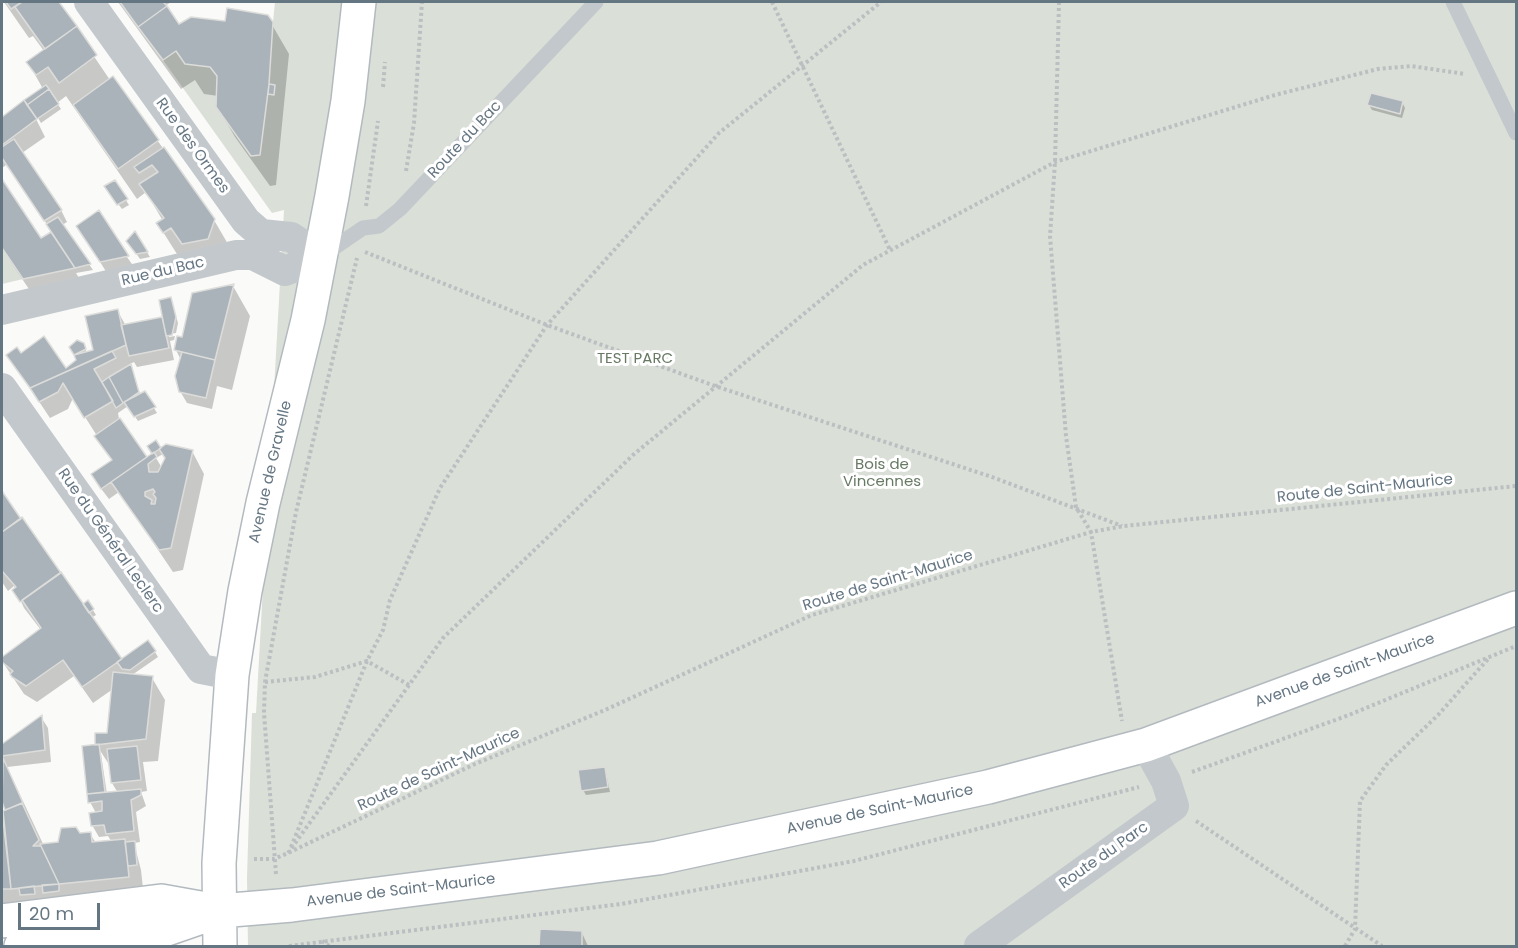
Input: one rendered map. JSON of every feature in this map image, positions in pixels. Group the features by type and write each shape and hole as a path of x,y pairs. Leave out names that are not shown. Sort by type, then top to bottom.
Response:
{"main road":[{"name":"Avenue de Gravelle","path":"220,946 220,839 232,675 245,591 263,503 321,257 348,101 358,2"},
{"name":"Avenue de Saint-Maurice","path":"219,911 292,905 658,858 988,787 1137,747 1516,608"},
{"path":"2,921 161,901 219,911"},
{"path":"21,946 164,930 219,911"}],"street":[{"name":"Rue des Ormes","path":"89,2 249,242"},
{"path":"249,242 270,236 291,237 321,257"},
{"name":"Rue du Bac","path":"2,310 249,242"},
{"name":"Rue du Général Leclerc","path":"2,388 201,669 232,675"},
{"path":"1137,747 1170,794"},
{"name":"Route du Parc","path":"979,946 1170,794"}],"lane":[{"name":"Route du Bac","path":"321,257 363,228 379,226 400,209 596,2"},
{"path":"1453,2 1486,76 1516,133"}],"path":[{"path":"400,209 414,123 422,2"},
{"path":"772,2 890,250"},
{"path":"288,853 367,661 383,630 390,600 440,488 547,325 719,133 881,2"},
{"path":"1059,2 1055,162 1050,236 1066,436 1076,507 1091,532 1137,747"},
{"path":"382,92 386,52"},
{"path":"288,853 409,685 452,630 633,455 863,265 1055,162 1275,95 1378,69 1411,66 1486,76"},
{"path":"363,228 379,114"},
{"path":"276,874 265,724 265,682 296,512 359,249 547,325 715,386 1076,507 1124,526"},
{"name":"Route de Saint-Maurice","path":"274,859 474,765 605,711 812,615 1091,532 1124,526 1516,486"},
{"path":"1107,796 1170,794 1349,715 1516,646"},
{"path":"1345,946 1355,928 1360,801 1386,765 1438,715 1490,656"},
{"path":"265,682 315,677 367,661 409,685"},
{"path":"1170,794 1382,946"},
{"path":"254,860 274,859"},
{"path":"322,941 329,946"}],"green space":[{"name":"Bois de Vincennes","path":"275,2 1516,2 1516,946 248,946 247,878 252,713 256,713 284,210 272,213 163,60 176,51 185,64 210,67 217,76 216,107 252,156 260,155 268,94 274,95 267,82"},
{"path":"2,248 5,254 23,279 2,284"}],"building":[{"path":"6,2 22,2 11,9"},
{"path":"22,2 59,2 77,26 45,49 15,7"},
{"path":"120,2 163,2 167,6 138,27"},
{"path":"167,6 179,24 191,17 225,21 227,8 268,15 273,22 269,84 260,155 251,156 216,107 217,76 210,67 185,64 176,51 163,60 138,27"},
{"path":"77,26 97,55 59,83 48,67 36,75 26,62"},
{"path":"113,76 159,140 118,169 73,105"},
{"path":"269,84 275,85 274,95 268,94"},
{"path":"46,85 49,89 27,105 24,100"},
{"path":"49,89 59,104 37,119 27,105"},
{"path":"1371,93 1403,101 1400,114 1367,105"},
{"path":"24,100 37,119 2,145 2,117"},
{"path":"14,139 62,210 44,221 2,158 2,147"},
{"path":"164,147 215,219 208,239 182,244 171,228 163,233 156,223 164,218 139,184 158,172 152,165 139,173 134,167"},
{"path":"2,179 41,238 51,232 75,268 23,279 2,248"},
{"path":"115,180 128,199 117,205 104,186"},
{"path":"99,210 129,256 100,262 76,226"},
{"path":"58,217 91,264 75,268 46,224"},
{"path":"135,231 148,252 136,254 126,241"},
{"path":"234,284 215,360 174,350 177,336 182,337 192,293"},
{"path":"171,297 176,317 172,335 166,336 159,300"},
{"path":"118,309 126,345 30,388 6,355 17,347 21,353 44,336 66,368 76,360 74,355 93,350 85,316"},
{"path":"162,317 169,348 129,356 121,325"},
{"path":"77,340 84,343 86,349 74,355 69,347"},
{"path":"112,351 116,358 94,369 113,401 84,418 63,383 58,392 39,402 30,388"},
{"path":"182,352 215,360 206,398 179,392 175,376"},
{"path":"131,364 139,392 123,403 109,377"},
{"path":"109,377 123,403 116,408 102,382"},
{"path":"145,391 156,407 134,417 124,402"},
{"path":"120,418 147,457 101,489 91,474 112,460 94,436"},
{"path":"156,440 161,448 152,454 147,446"},
{"path":"166,444 193,450 171,548 159,550 111,482 154,452 157,457 148,464 149,472 158,472 165,458 159,449","holes":["153,489 155,492 153,494 156,498 155,504 151,504 152,500 145,496 145,492"]},
{"path":"2,491 21,519 2,532"},
{"path":"22,517 61,573 20,602 12,590 16,587 2,571 2,532"},
{"path":"61,572 122,659 82,687 63,660 26,686 12,677 10,674 13,671 2,662 2,657 41,628 22,600"},
{"path":"88,600 94,609 89,613 83,604"},
{"path":"148,640 156,651 130,670 122,669 117,662"},
{"path":"113,672 153,676 146,739 95,745 95,733 107,733"},
{"path":"42,715 45,750 2,756 2,744"},
{"path":"99,744 105,792 87,794 82,746"},
{"path":"137,746 141,780 111,783 107,749"},
{"path":"3,758 23,803 5,810 2,802"},
{"path":"605,767 608,787 581,791 578,770"},
{"path":"141,789 141,795 131,800 134,831 106,834 104,825 91,826 89,813 102,811 102,801 88,803 87,794"},
{"path":"22,803 39,840 33,846 41,846 59,884 11,889 3,811"},
{"path":"2,811 11,889 2,889"},
{"path":"76,827 80,833 91,832 92,842 125,839 129,877 59,884 40,844 58,842 61,828"},
{"path":"135,841 137,865 128,866 125,842"},
{"path":"59,884 59,891 43,893 42,885"},
{"path":"34,886 35,894 20,895 19,888"},
{"path":"540,929 582,931 582,946 539,946"}],"park label":[{"name":"TEST PARC","path":"635,359"}]}
